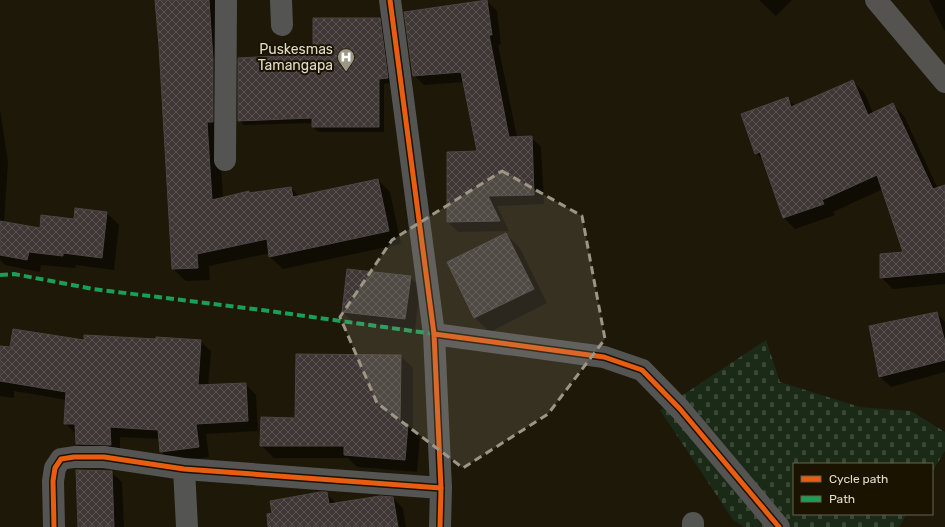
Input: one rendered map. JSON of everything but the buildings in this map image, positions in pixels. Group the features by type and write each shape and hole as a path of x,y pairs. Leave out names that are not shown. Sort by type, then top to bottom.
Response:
{"main road":[{"path":"876,0 945,82"}],"street":[{"path":"225,160 226,0"},
{"path":"280,0 282,26"},
{"path":"390,0 434,334 441,488 440,527"},
{"path":"434,334 604,357 642,370 680,409 779,527"},
{"path":"54,527 53,481 55,468 61,460 74,458 104,457 184,469 441,488"},
{"path":"184,469 187,527"}],"highlighted area":[{"path":"502,171 582,216 605,339 548,414 463,468 377,403 340,317 392,240"}],"green space":[{"path":"766,340 780,382 860,407 911,411 945,432 945,451 933,470 933,463 793,463 793,515 906,515 899,527 744,527 733,520 660,410"}],"marked path":[{"path":"0,275 14,274 93,289 262,310 434,334"}],"cycle path":[{"path":"390,0 434,334 441,488 440,527"},
{"path":"434,334 604,357 642,370 680,409 779,527"},
{"path":"54,527 53,481 55,468 61,459 74,457 104,457 184,469 441,488"}],"place":[{"name":"Puskesmas Tamangapa","path":"346,72"}]}
